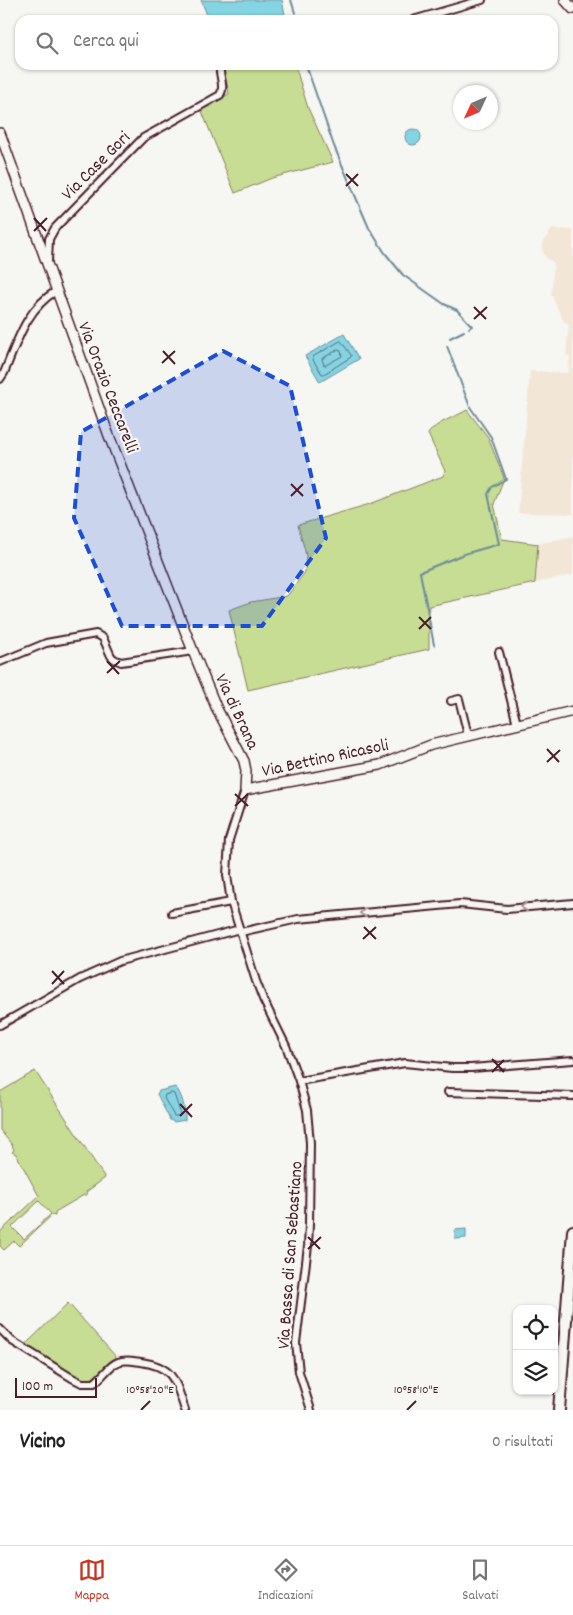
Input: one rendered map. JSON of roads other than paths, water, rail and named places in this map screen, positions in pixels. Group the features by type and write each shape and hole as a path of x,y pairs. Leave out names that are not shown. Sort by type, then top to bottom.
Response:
{"main road":[{"path":"559,1410 573,1232"}],"street":[{"path":"430,15 482,0"},
{"path":"566,0 573,9"},
{"name":"Via Case Gori","path":"48,266 49,239 55,228 143,138 220,95 223,90 219,70"},
{"name":"Via Orazio Ceccarelli","path":"0,133 108,433 193,651"},
{"path":"0,379 28,318 42,300 56,291"},
{"path":"0,662 46,643 93,634 99,634 104,638 111,656 121,662 193,651"},
{"name":"Via di Brana","path":"193,651 216,707 244,761 246,771 245,790 229,840 227,875 232,902 241,931"},
{"path":"499,652 517,724"},
{"path":"451,700 459,700 468,735"},
{"name":"Via Bettino Ricasoli","path":"245,790 380,765 431,745 573,711"},
{"path":"172,913 232,902"},
{"path":"0,1025 80,979 120,961 241,931 298,919 460,904 507,909 573,903"},
{"name":"Via Bassa di San Sebastiano","path":"241,931 263,999 286,1046 307,1110 311,1189 308,1246 296,1344 299,1372 311,1410"},
{"path":"299,1081 405,1063 471,1068 573,1060"},
{"path":"448,1092 573,1096"},
{"path":"0,1329 12,1341 82,1383 94,1383 119,1362 131,1360 158,1365 172,1377 185,1410"}],"water":[{"path":"201,0 282,0 285,15 207,15"},
{"path":"413,129 419,131 421,137 419,143 413,145 407,143 405,137 407,131"},
{"path":"344,334 359,359 320,382 305,356"},
{"path":"175,1087 182,1098 185,1120 174,1122 170,1120 157,1094 159,1091"},
{"path":"466,1229 466,1238 456,1239 455,1230"}],"waterway":[{"path":"291,0 296,15"},
{"path":"308,70 334,146 369,228 385,253 403,275 444,304 457,310 472,326 469,328"},
{"path":"450,338 464,331"},
{"path":"434,645 420,572 464,554 499,544 488,494 492,487 506,479 491,437 470,407 447,346"},
{"path":"570,1338 573,1296"},
{"path":"564,1408 569,1348"}]}
